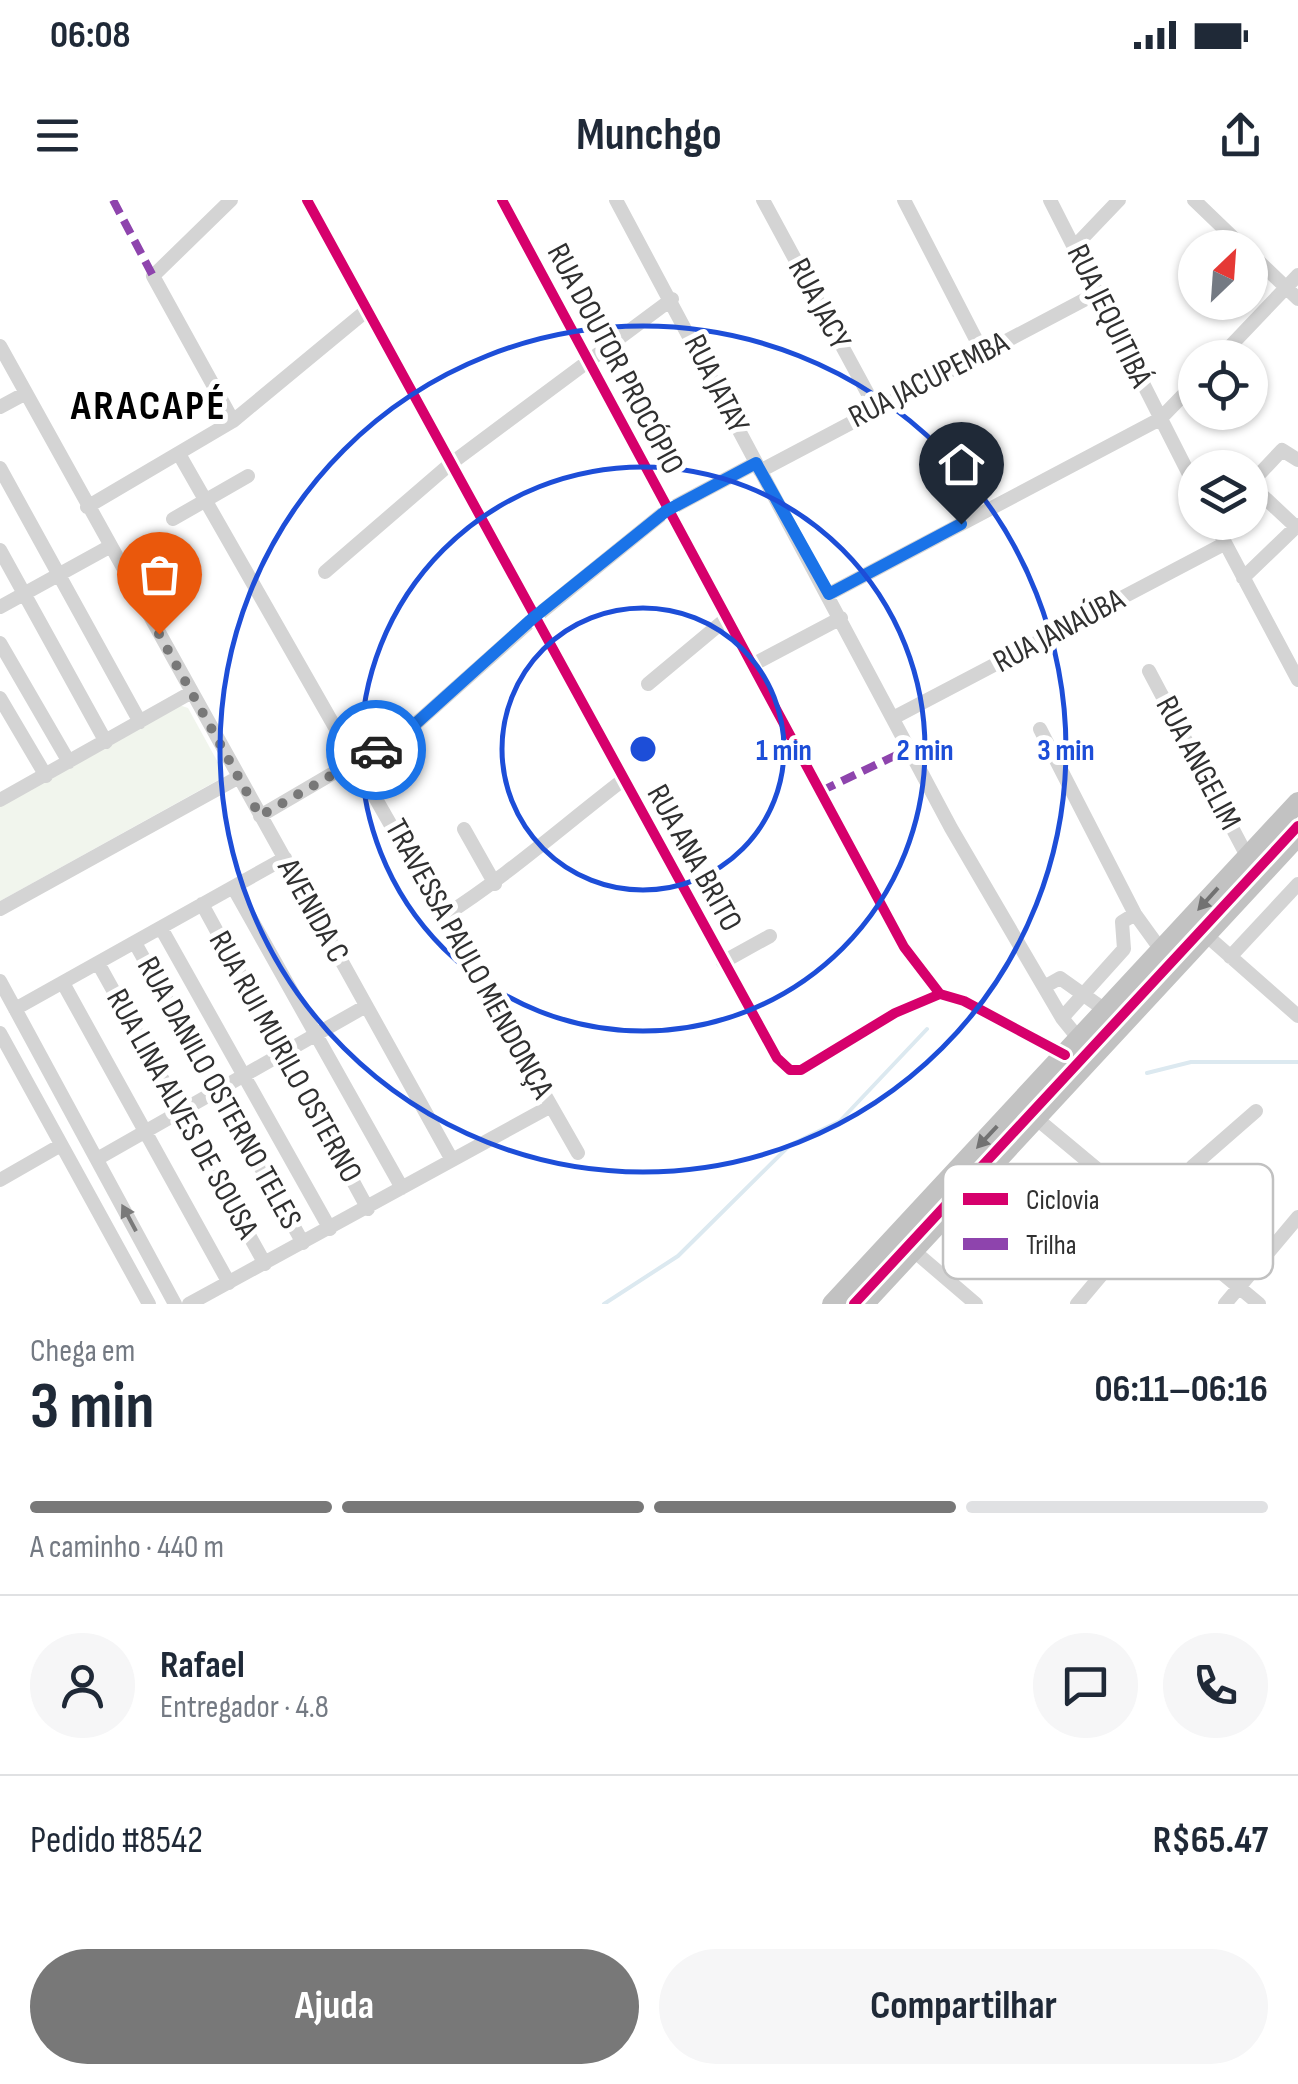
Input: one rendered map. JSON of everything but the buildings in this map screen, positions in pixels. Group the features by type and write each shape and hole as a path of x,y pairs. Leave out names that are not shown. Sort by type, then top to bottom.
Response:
{"highway":[{"path":"963,1164 1298,802"},
{"path":"994,1164 1298,836"},
{"path":"832,1304 943,1185"},
{"path":"864,1304 943,1219"}],"street":[{"path":"231,200 153,276 232,421"},
{"name":"RUA ANA BRITO","path":"307,200 448,465 776,1058 790,1070 801,1070 895,1013 940,994"},
{"name":"RUA JATAY","path":"616,200 893,718 1062,1018 1072,1047"},
{"name":"RUA JACY","path":"763,200 875,408"},
{"path":"904,200 983,353"},
{"name":"RUA JEQUITIBÁ","path":"1050,200 1178,453"},
{"path":"1075,246 1119,200"},
{"path":"1194,200 1225,230"},
{"name":"RUA DOUTOR PROCÓPIO","path":"503,201 666,511 904,947 940,994"},
{"path":"1268,270 1298,299"},
{"path":"1236,340 1298,275"},
{"name":"RUA JACUPEMBA","path":"260,816 412,727 533,618 666,511 1099,292"},
{"path":"326,572 448,465 672,299"},
{"path":"87,507 232,421 366,311"},
{"name":"AVENIDA C","path":"0,346 452,1160"},
{"path":"0,407 26,393"},
{"path":"829,594 1160,419 1178,400"},
{"path":"1268,465 1282,450 1298,460"},
{"name":"TRAVESSA PAULO MENDONÇA","path":"179,454 578,1153"},
{"path":"0,468 140,722"},
{"path":"172,519 248,476"},
{"path":"1242,578 1297,526 1268,500"},
{"path":"1222,540 1298,680"},
{"name":"RUA JANAÚBA","path":"893,718 1224,544"},
{"path":"0,607 109,547"},
{"path":"0,550 106,742"},
{"path":"752,665 842,618"},
{"path":"648,684 726,619"},
{"path":"0,643 69,762"},
{"name":"RUA ANGELIM","path":"1149,671 1247,856"},
{"path":"2,795 46,776 192,692"},
{"path":"0,698 46,776"},
{"path":"1040,730 1135,914 1160,950"},
{"path":"0,908 239,778"},
{"path":"444,916 495,884 529,852 623,780"},
{"path":"464,830 495,884"},
{"path":"15,1009 284,858"},
{"path":"1230,957 1298,884"},
{"path":"233,887 402,1188"},
{"name":"RUA RUI MURILO OSTERNO","path":"202,904 368,1209"},
{"path":"1135,914 1122,922 1124,948 1144,967"},
{"path":"161,928 330,1229"},
{"path":"723,962 770,936"},
{"path":"1206,936 1298,1016"},
{"name":"RUA DANILO OSTERNO TELES","path":"135,943 303,1242"},
{"path":"1062,1018 1124,948"},
{"name":"RUA LINA ALVES DE SOUSA","path":"98,963 266,1264"},
{"path":"1044,988 1060,978 1105,1010"},
{"path":"0,981 175,1304"},
{"path":"63,983 230,1282"},
{"path":"940,994 1072,1047"},
{"path":"97,1159 366,1006"},
{"path":"0,1033 149,1304"},
{"path":"189,1304 551,1106"},
{"path":"1196,1164 1256,1110"},
{"path":"1037,1118 1091,1164"},
{"path":"0,1180 61,1146"},
{"path":"1273,1247 1298,1217"},
{"path":"914,1250 943,1275"},
{"path":"947,1279 976,1304"},
{"path":"1077,1304 1098,1279"},
{"path":"1228,1279 1259,1304"},
{"path":"1225,1304 1246,1279"}],"shaded area":[{"path":"179,705 188,708 221,768 220,779 0,901 0,803"}],"waterway":[{"path":"604,1304 678,1256 790,1145 840,1121 927,1029"},
{"path":"1147,1073 1191,1062 1298,1062"}],"marked path":[{"path":"113,200 153,276"},
{"path":"821,791 909,749"}],"cycle path":[{"path":"307,200 777,1058 790,1070 801,1070 895,1013 940,994"},
{"path":"502,200 904,947 940,994 964,1001 1065,1055"},
{"path":"984,1164 1298,826"},
{"path":"854,1304 943,1208"}],"way so far":[{"path":"159,634 260,816 376,750"}],"district":[{"name":"ARACAPÉ","path":"149,406"}],"route":[{"path":"376,750 412,727 533,618 666,511 756,463 829,594 961,524"}]}
